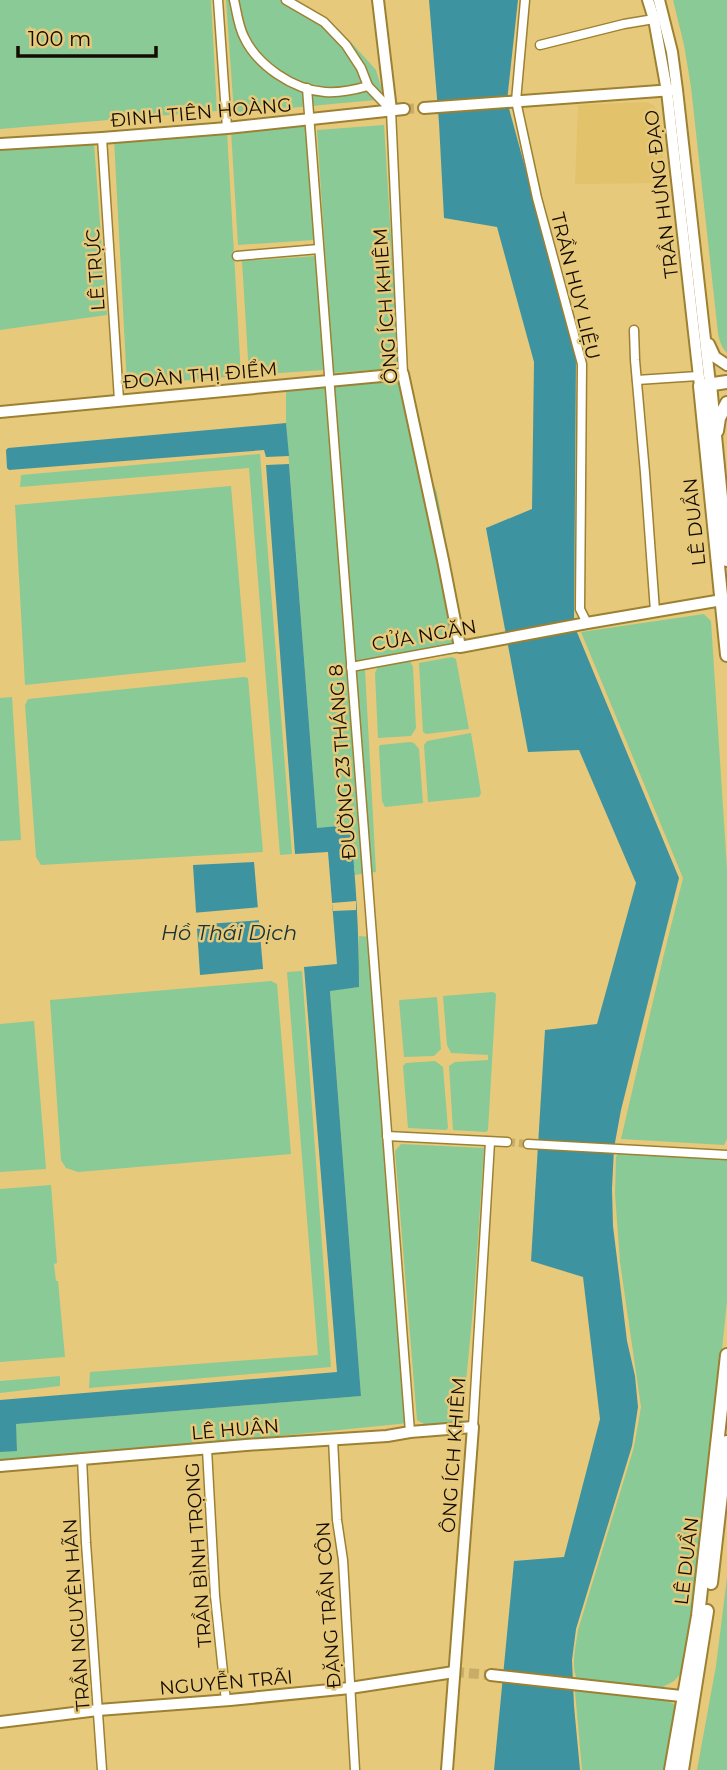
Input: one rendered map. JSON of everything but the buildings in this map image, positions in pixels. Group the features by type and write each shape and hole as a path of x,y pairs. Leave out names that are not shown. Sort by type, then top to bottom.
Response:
{"main road":[{"name":"ÔNG ÍCH KHIÊM","path":"378,0 391,110"},
{"name":"TRẦN HƯNG ĐẠO","path":"648,0 672,90 705,336 703,382"},
{"name":"TRẦN HƯNG ĐẠO","path":"659,0 671,52 672,90 703,382"},
{"path":"424,108 672,90"},
{"name":"ĐINH TIÊN HOÀNG","path":"0,144 227,128 404,109"},
{"path":"705,336 715,356 727,365"},
{"name":"ÔNG ÍCH KHIÊM","path":"403,374 460,647"},
{"name":"ĐOÀN THỊ ĐIỂM","path":"0,412 403,374"},
{"path":"703,382 727,382"},
{"name":"LÊ DUẨN","path":"703,382 715,442 727,560"},
{"name":"LÊ DUẨN","path":"703,382 727,655"},
{"path":"715,442 719,418 727,403"},
{"path":"583,623 724,599"},
{"name":"CỬA NGĂN","path":"460,647 583,623"},
{"name":"LÊ DUẨN","path":"682,1770 727,1355"},
{"name":"ÔNG ÍCH KHIÊM","path":"447,1770 473,1427"},
{"name":"LÊ HUÂN","path":"0,1466 473,1427"},
{"name":"LÊ DUẨN","path":"671,1770 690,1697 714,1558 727,1442"},
{"name":"NGUYỄN TRÃI","path":"0,1722 98,1710 350,1688 454,1672"},
{"path":"491,1675 690,1697"}],"street":[{"path":"218,0 227,128"},
{"path":"234,0 239,26 249,47 266,65 282,76 307,88 324,92 338,93 368,86"},
{"path":"286,0 324,22 346,45 361,68 368,86 391,110"},
{"name":"TRẦN HUY LIỆU","path":"525,0 512,101 582,364 580,609 583,623"},
{"path":"540,45 654,19"},
{"name":"ĐƯỜNG 23 THÁNG 8","path":"307,88 410,1432"},
{"name":"ÔNG ÍCH KHIÊM","path":"391,110 403,374"},
{"name":"LÊ TRỰC","path":"102,138 119,400"},
{"path":"237,256 319,249"},
{"path":"634,330 655,611"},
{"path":"637,380 703,382"},
{"name":"CỬA NGĂN","path":"351,667 460,647"},
{"path":"387,1136 506,1142"},
{"name":"ÔNG ÍCH KHIÊM","path":"473,1427 490,1142"},
{"path":"528,1143 727,1155"},
{"name":"ĐẶNG TRẦN CÔN","path":"333,1439 355,1770"},
{"name":"TRẦN BÌNH TRỌNG","path":"206,1449 215,1596 226,1700"},
{"name":"TRẦN NGUYÊN HÃN","path":"82,1458 102,1770"}],"shaded area":[{"path":"647,102 658,111 666,183 575,184 578,105"}],"green space":[{"path":"0,0 211,0 217,111 0,129"},
{"path":"226,0 287,0 335,34 349,40 376,70 382,90 376,100 234,113"},
{"path":"673,0 727,0 727,353 718,332 691,87"},
{"path":"384,125 399,368 333,373 317,130"},
{"path":"306,126 314,240 238,245 231,131"},
{"path":"227,132 241,376 127,385 114,139"},
{"path":"94,144 107,315 0,330 0,150"},
{"path":"317,256 324,370 249,375 242,261"},
{"path":"401,380 425,482 431,477 437,493 467,652 369,666 365,670 376,872 354,875 355,869 317,828 286,423 286,389"},
{"path":"260,454 292,854 280,855 249,468 20,487 21,475"},
{"path":"231,486 246,662 25,685 15,505"},
{"path":"704,614 711,621 727,869 727,1139 724,1145 621,1139 683,878 581,632"},
{"path":"452,657 456,659 469,729 426,734 423,732 419,663"},
{"path":"410,661 413,667 416,728 411,736 378,738 375,673 378,666"},
{"path":"248,678 263,852 41,865 36,857 25,705 28,699"},
{"path":"12,697 21,840 0,841 0,698"},
{"path":"471,733 481,793 479,797 428,802 424,745 427,741"},
{"path":"410,742 419,749 423,803 385,807 382,801 379,747"},
{"path":"359,936 371,937 409,1423 0,1464 0,1452 17,1450 15,1424 361,1396 330,990 359,987"},
{"path":"302,971 331,1367 89,1388 90,1372 318,1355 287,972"},
{"path":"271,981 277,984 291,1154 78,1172 66,1168 61,1160 50,1000"},
{"path":"493,992 496,994 488,1130 453,1130 449,1066 455,1062 488,1060 488,1055 451,1053 447,1045 443,996"},
{"path":"437,997 441,1049 434,1056 404,1057 399,1001"},
{"path":"34,1021 46,1169 0,1172 0,1024"},
{"path":"435,1061 443,1067 448,1128 408,1128 403,1066 406,1063"},
{"path":"401,1144 484,1148 462,1424 429,1427 417,1420 395,1151"},
{"path":"619,1151 727,1159 727,1301 705,1515 685,1669 674,1681 661,1688 578,1681 574,1669 578,1630 634,1447 641,1407 620,1262 615,1194 616,1157"},
{"path":"51,1185 57,1263 54,1264 65,1357 0,1362 0,1189"},
{"path":"60,1376 60,1386 0,1393 0,1381"},
{"path":"727,1577 727,1770 697,1770 716,1666"},
{"path":"577,1688 665,1699 675,1705 676,1718 664,1770 582,1770 575,1691"}],"water":[{"path":"429,0 518,0 507,101 576,355 574,625 679,878 614,1148 613,1226 638,1407 632,1446 576,1629 572,1660 580,1770 494,1770 514,1561 564,1557 600,1419 583,1277 531,1261 545,1030 597,1024 636,883 579,750 528,752 486,528 532,509 534,362 497,227 444,218"},
{"path":"286,423 289,456 266,457 264,450 9,470 7,468 8,448"},
{"path":"289,464 317,828 350,825 354,866 359,987 330,991 361,1396 16,1424 17,1451 0,1452 0,1400 337,1372 304,967 337,964 328,852 295,854 266,465"},
{"name":"Hồ Thái Dịch","path":"254,862 263,969 200,975 193,865"}],"pier":[{"path":"356,901 356,910 333,911 332,903"},
{"path":"261,907 262,920 193,925 192,913"}],"tunnel":[{"path":"404,109 424,108"},
{"path":"507,1142 528,1144"},
{"path":"454,1672 491,1675"}]}
